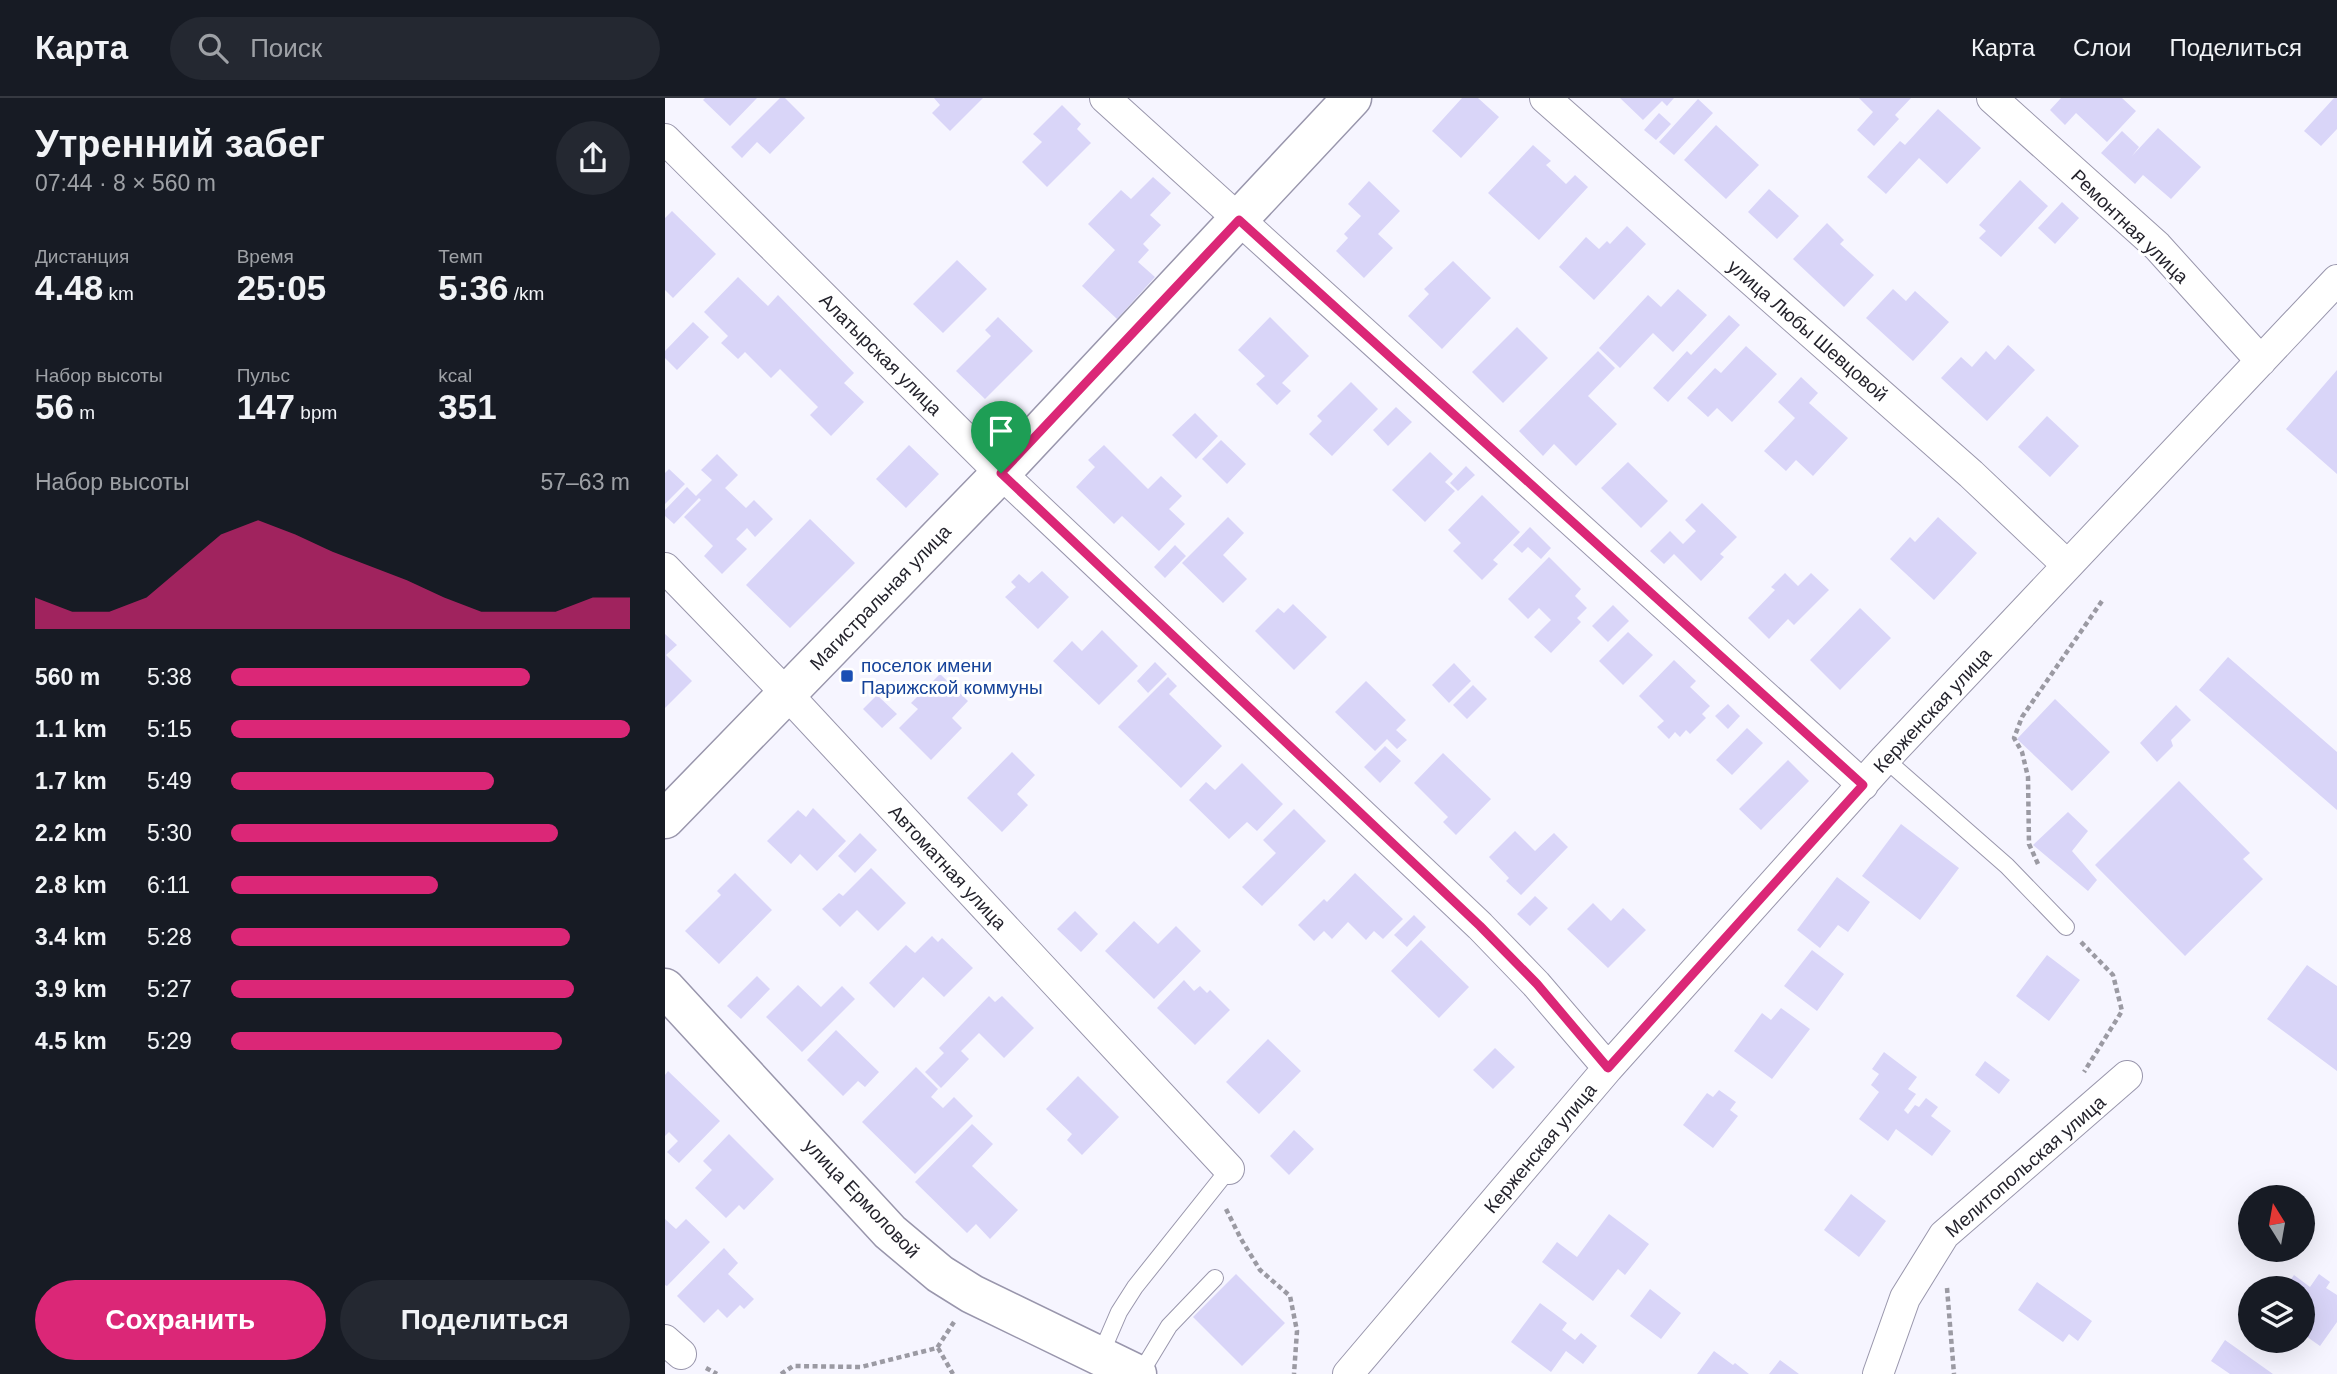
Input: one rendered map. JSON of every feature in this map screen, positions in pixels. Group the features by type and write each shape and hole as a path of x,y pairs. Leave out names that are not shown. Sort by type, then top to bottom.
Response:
{"street":[{"path":"1104,98 1863,785"},
{"name":"Магистральная улица","path":"665,819 1001,473 1353,98"},
{"name":"улица Любы Шевцовой","path":"1545,98 1961,465 2067,565"},
{"name":"Ремонтная улица","path":"1992,98 2157,246 2262,361"},
{"name":"Алатырская улица","path":"665,139 1001,473 1480,926 1537,984 1608,1068"},
{"name":"Керженская улица","path":"1348,1374 1608,1068 1885,760 2337,280"},
{"name":"Автоматная улица","path":"665,568 786,693 1222,1177"},
{"name":"улица Ермоловой","path":"665,988 890,1232 940,1274 972,1294 1138,1374"},
{"name":"Мелитопольская улица","path":"1878,1374 1905,1298 1944,1235 2127,1076"}],"lane":[{"path":"1885,760 2007,866 2066,927"},
{"path":"1100,1356 1119,1312 1135,1287 1222,1177"},
{"path":"1138,1374 1169,1326 1215,1278"}],"path":[{"path":"2042,873 2029,844 2028,777 2022,752 2014,738 2022,717 2102,601"},
{"path":"2066,927 2113,975 2122,1011"},
{"path":"1222,1177 1241,1239 1260,1270 1290,1296 1297,1331 1294,1374"},
{"path":"1947,1285 1954,1374"},
{"path":"781,1374 793,1366 861,1367 937,1348 972,1294"},
{"path":"937,1348 953,1374"}],"building":[{"path":"757,98 730,126 703,100"},
{"path":"780,98 785,98 805,118 770,154 757,142 742,158 731,147"},
{"path":"934,98 983,98 950,131 932,113 940,105"},
{"path":"1462,98 1478,98 1499,117 1461,158 1432,131"},
{"path":"1620,98 1674,98 1667,106 1662,101 1643,120"},
{"path":"1859,98 1911,98 1895,115 1899,119 1874,146 1857,130 1873,112"},
{"path":"2061,98 2122,98 2136,111 2107,142 2076,113 2065,125 2050,110"},
{"path":"2334,98 2337,98 2337,129 2321,146 2304,131"},
{"path":"1698,99 1713,113 1674,155 1659,142"},
{"path":"1062,105 1081,124 1077,129 1091,143 1047,187 1022,162 1042,142 1033,134"},
{"path":"1938,109 1981,148 1947,184 1919,158 1886,194 1867,177 1900,141 1905,145"},
{"path":"1659,113 1671,124 1656,140 1644,130"},
{"path":"1716,125 1759,165 1726,199 1684,160"},
{"path":"2158,128 2201,167 2171,199 2143,175 2135,184 2101,153 2122,131 2139,147 2132,156"},
{"path":"1533,145 1551,161 1546,165 1566,184 1575,175 1588,187 1539,240 1488,193"},
{"path":"1153,177 1171,193 1150,215 1161,225 1143,244 1149,250 1138,262 1155,277 1117,319 1082,286 1115,250 1088,224 1121,190 1131,199"},
{"path":"2020,180 2048,206 2001,257 1979,238 1986,231 1979,225"},
{"path":"1369,181 1400,211 1378,234 1393,248 1364,278 1336,251 1348,238 1344,234 1361,216 1348,204"},
{"path":"1769,189 1799,216 1777,239 1748,212"},
{"path":"2062,202 2079,218 2055,244 2038,228"},
{"path":"672,211 716,254 673,298 665,290 665,218"},
{"path":"1827,223 1844,240 1840,244 1874,275 1844,307 1793,259"},
{"path":"1627,226 1646,244 1594,300 1559,267 1586,237 1599,249 1607,241 1610,244"},
{"path":"957,260 987,289 943,333 913,304"},
{"path":"1453,261 1491,298 1442,349 1408,316 1429,294 1424,289"},
{"path":"738,277 768,306 778,295 854,373 844,383 864,402 831,436 810,415 818,407 780,369 771,378 745,352 738,359 721,343 728,336 704,312"},
{"path":"1678,289 1707,315 1673,352 1653,333 1620,368 1599,348 1648,295 1661,307"},
{"path":"1893,289 1906,301 1915,291 1949,322 1913,361 1866,318"},
{"path":"1729,315 1740,325 1668,402 1653,388 1687,351 1691,355"},
{"path":"998,317 1033,351 985,399 956,371 991,336 985,330"},
{"path":"1270,317 1309,356 1282,383 1291,391 1277,405 1256,384 1265,376 1238,350"},
{"path":"693,322 709,337 677,370 665,358 665,351"},
{"path":"1517,327 1548,358 1503,403 1472,372"},
{"path":"2008,345 2035,370 1987,421 1941,378 1961,357 1972,367 1986,351 1995,360"},
{"path":"1746,346 1777,374 1732,422 1717,408 1708,417 1687,398 1715,368 1721,373"},
{"path":"1598,351 1615,368 1588,396 1617,424 1576,466 1554,444 1543,456 1519,431"},
{"path":"2337,370 2337,474 2286,429"},
{"path":"1801,377 1818,393 1809,403 1848,438 1813,476 1796,460 1786,471 1764,451 1795,418 1778,402"},
{"path":"1351,382 1378,409 1332,456 1309,434 1322,421 1317,416"},
{"path":"1396,407 1412,422 1388,446 1373,430"},
{"path":"1195,413 1218,436 1196,459 1172,435"},
{"path":"2047,416 2079,446 2050,477 2018,447"},
{"path":"1221,440 1246,464 1227,484 1202,459"},
{"path":"909,445 939,474 906,508 876,479"},
{"path":"1104,445 1148,489 1161,476 1182,496 1169,509 1185,524 1159,551 1122,516 1114,524 1076,487 1095,467 1088,460"},
{"path":"1430,452 1453,474 1445,482 1455,491 1425,522 1392,490"},
{"path":"717,454 738,475 725,488 746,508 754,500 773,519 755,537 747,528 736,539 747,549 722,574 704,556 713,546 684,517 701,500 699,498 674,524 665,516 665,510 687,487 696,496 712,480 701,470"},
{"path":"1628,462 1668,501 1641,528 1601,488"},
{"path":"1466,466 1475,475 1458,491 1450,483"},
{"path":"669,469 685,484 665,504 665,473"},
{"path":"1482,495 1520,532 1493,560 1498,564 1482,580 1453,551 1461,543 1448,530"},
{"path":"1702,503 1737,537 1720,554 1724,557 1701,581 1674,554 1664,564 1650,551 1670,531 1683,544 1696,531 1685,520"},
{"path":"1228,517 1244,533 1223,555 1247,579 1223,603 1182,563"},
{"path":"1938,517 1977,553 1934,600 1890,559 1910,537 1915,542"},
{"path":"810,519 855,563 790,628 746,585"},
{"path":"1530,527 1551,548 1541,559 1528,547 1522,553 1513,545"},
{"path":"1175,545 1186,556 1165,578 1154,567"},
{"path":"1549,557 1581,589 1575,596 1587,608 1577,618 1581,622 1551,653 1534,637 1551,620 1539,608 1528,619 1508,599"},
{"path":"1042,571 1069,597 1038,629 1005,597 1016,587 1011,582 1019,574 1029,583"},
{"path":"1785,573 1798,586 1811,573 1829,590 1794,625 1788,619 1769,639 1748,618 1775,590 1771,587"},
{"path":"1293,604 1327,637 1294,670 1255,631 1278,608 1284,613"},
{"path":"1613,605 1629,621 1608,642 1592,626"},
{"path":"1860,608 1891,638 1840,690 1810,660"},
{"path":"1102,630 1138,666 1099,705 1053,661 1072,641 1082,651"},
{"path":"1628,632 1653,655 1623,685 1599,661"},
{"path":"665,634 677,645 666,655 692,681 665,708"},
{"path":"2228,657 2337,752 2337,810 2199,690"},
{"path":"1674,660 1696,681 1690,687 1710,706 1702,714 1706,718 1690,734 1686,730 1680,737 1675,732 1669,739 1657,727 1664,721 1639,696"},
{"path":"1155,662 1167,674 1148,693 1137,681"},
{"path":"1454,663 1471,681 1449,703 1432,685"},
{"path":"940,674 968,701 952,718 962,728 931,760 899,728 918,709 911,703"},
{"path":"1168,677 1177,686 1169,694 1222,746 1181,788 1118,727"},
{"path":"1366,681 1406,720 1396,730 1407,740 1397,749 1387,739 1375,751 1335,712"},
{"path":"1473,685 1487,699 1467,719 1453,705"},
{"path":"877,695 897,714 882,728 863,709"},
{"path":"2055,699 2110,752 2072,791 2017,739"},
{"path":"1728,704 1740,716 1728,729 1715,716"},
{"path":"2176,705 2191,720 2171,740 2173,746 2157,762 2140,743"},
{"path":"1747,728 1763,743 1732,775 1716,760"},
{"path":"1385,746 1401,761 1380,783 1364,767"},
{"path":"1012,752 1035,775 1017,794 1028,805 1002,832 967,798"},
{"path":"1443,753 1491,799 1456,835 1443,822 1448,817 1414,783"},
{"path":"1788,760 1809,781 1761,830 1739,809"},
{"path":"1242,763 1283,804 1257,831 1247,822 1229,839 1189,800 1206,782 1215,790"},
{"path":"2179,781 2250,853 2243,859 2263,879 2185,956 2095,865"},
{"path":"813,808 846,841 817,871 800,854 791,864 767,841 798,810 806,817"},
{"path":"1294,809 1326,841 1262,906 1242,887 1276,853 1263,840"},
{"path":"2068,812 2088,831 2072,851 2097,880 2088,891 2033,845"},
{"path":"1901,824 1959,868 1920,920 1862,876"},
{"path":"1515,831 1535,851 1554,833 1568,847 1521,895 1506,881 1509,878 1489,857"},
{"path":"860,833 877,850 855,873 838,856"},
{"path":"871,868 906,903 878,931 857,910 840,927 822,909 839,893 843,896"},
{"path":"735,873 772,910 719,964 685,931 721,895 717,891"},
{"path":"1355,873 1403,919 1383,939 1374,931 1366,940 1348,922 1332,939 1324,931 1314,941 1298,925 1324,899 1327,902"},
{"path":"1837,877 1870,902 1848,932 1838,925 1820,948 1797,930"},
{"path":"1535,896 1548,908 1530,926 1517,914"},
{"path":"1593,903 1611,921 1623,908 1646,930 1608,968 1567,929"},
{"path":"1075,911 1098,934 1081,952 1057,929"},
{"path":"1414,915 1426,927 1407,947 1394,935"},
{"path":"1134,921 1158,944 1176,926 1201,951 1154,999 1105,951"},
{"path":"932,936 938,942 942,938 973,968 944,997 923,977 894,1008 869,983 906,945 915,953"},
{"path":"1421,940 1469,987 1439,1018 1391,971"},
{"path":"1812,950 1844,974 1817,1011 1784,986"},
{"path":"2047,955 2080,980 2049,1021 2016,996"},
{"path":"2307,965 2337,986 2337,1071 2267,1019"},
{"path":"757,976 770,989 741,1019 727,1006"},
{"path":"1184,980 1194,991 1200,986 1207,993 1210,990 1230,1010 1195,1045 1157,1008"},
{"path":"798,985 821,1007 842,986 855,999 802,1052 766,1017"},
{"path":"989,996 995,1002 1002,996 1034,1028 1004,1058 979,1033 961,1051 969,1059 941,1088 925,1072 944,1053 939,1048"},
{"path":"1781,1008 1810,1029 1772,1079 1734,1051 1762,1013 1771,1020"},
{"path":"836,1030 879,1072 865,1087 858,1081 843,1096 807,1060"},
{"path":"1268,1039 1301,1071 1259,1114 1226,1082"},
{"path":"1495,1048 1515,1067 1493,1089 1473,1070"},
{"path":"1884,1052 1917,1077 1908,1089 1916,1094 1904,1110 1908,1114 1926,1098 1938,1107 1931,1116 1951,1131 1932,1156 1896,1129 1888,1141 1859,1119 1879,1092 1871,1085 1879,1074 1872,1069"},
{"path":"1985,1061 2010,1080 1999,1094 1975,1075"},
{"path":"916,1067 938,1089 931,1097 943,1108 954,1097 973,1116 915,1174 862,1122"},
{"path":"668,1071 720,1121 679,1163 667,1152 678,1141 669,1132 665,1136 665,1075"},
{"path":"1078,1076 1119,1117 1082,1155 1067,1140 1072,1134 1046,1109"},
{"path":"1719,1090 1736,1102 1730,1110 1738,1116 1713,1148 1683,1125 1707,1093 1713,1097"},
{"path":"972,1124 993,1144 972,1166 1018,1210 990,1239 976,1224 967,1233 915,1182"},
{"path":"1294,1130 1314,1149 1289,1175 1270,1156"},
{"path":"729,1134 774,1179 744,1210 739,1205 726,1218 695,1188 712,1170 703,1161"},
{"path":"1851,1194 1886,1221 1859,1257 1824,1230"},
{"path":"1609,1214 1649,1244 1625,1275 1618,1269 1593,1301 1542,1262 1557,1242 1577,1257"},
{"path":"665,1219 676,1229 686,1219 710,1242 667,1286 665,1285"},
{"path":"724,1248 738,1263 728,1274 754,1299 744,1309 740,1305 727,1318 718,1309 704,1323 677,1296"},
{"path":"1236,1274 1285,1323 1242,1366 1193,1317"},
{"path":"2319,1274 2330,1282 2326,1288 2337,1295 2337,1322 2320,1346 2315,1342 2315,1280"},
{"path":"2037,1282 2092,1321 2078,1341 2069,1334 2063,1342 2018,1310"},
{"path":"1650,1289 1681,1313 1661,1339 1630,1316"},
{"path":"1540,1303 1567,1323 1562,1330 1575,1340 1581,1333 1597,1346 1583,1364 1566,1351 1551,1372 1511,1342"},
{"path":"2225,1340 2238,1349 2238,1353 2243,1353 2273,1374 2230,1374 2211,1361"},
{"path":"1714,1351 1733,1365 1735,1363 1749,1374 1697,1374"},
{"path":"1780,1360 1799,1374 1769,1374"}],"place":[{"name":"поселок имени Парижской коммуны","path":"847,676"}],"route":[{"path":"1239,220 1863,785 1608,1068 1537,984 1480,926 1001,473 1239,220"}]}
